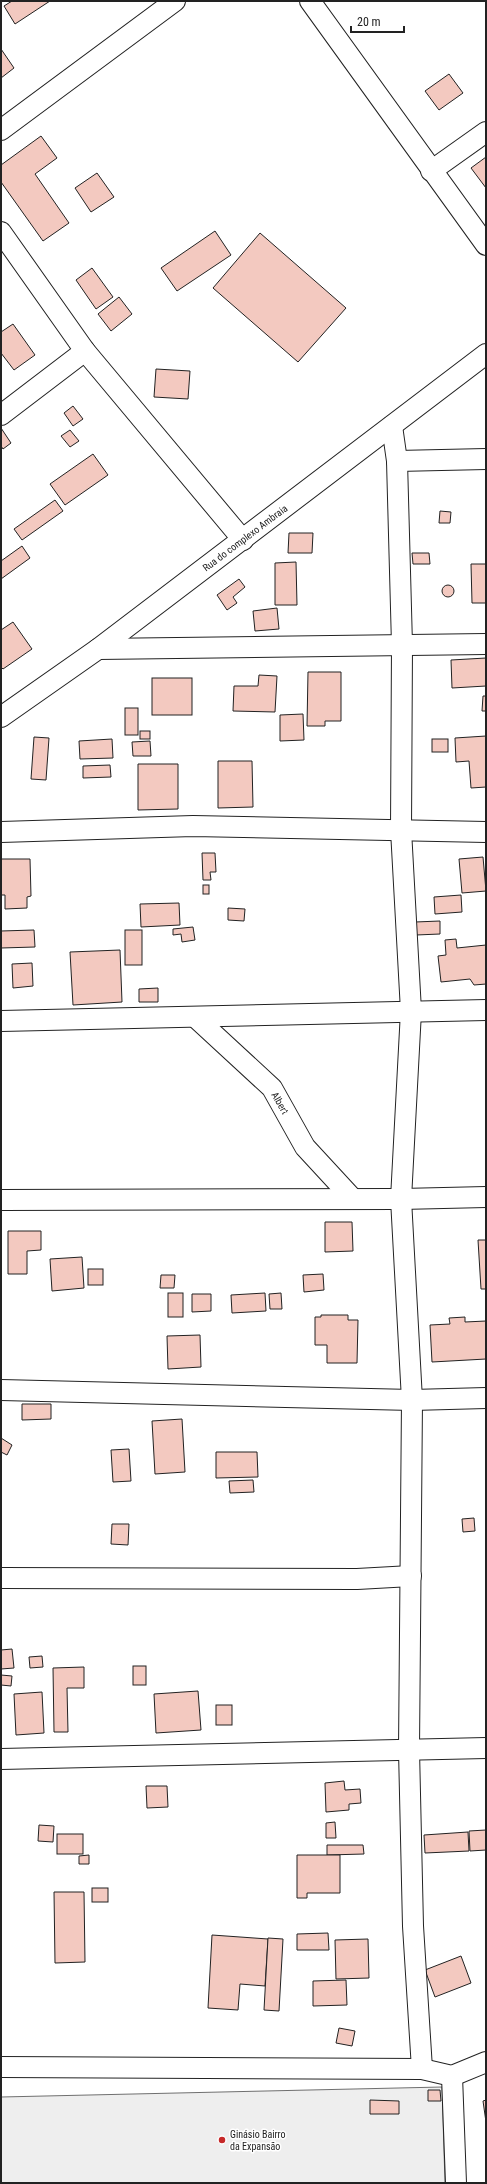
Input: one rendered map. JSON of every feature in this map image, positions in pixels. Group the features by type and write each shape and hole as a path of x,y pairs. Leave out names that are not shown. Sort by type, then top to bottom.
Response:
{"street":[{"path":"1,130 175,1"},
{"path":"310,1 431,171 486,245"},
{"path":"431,171 486,132"},
{"path":"1,232 85,351 243,540"},
{"path":"1,415 85,351"},
{"name":"Rua do complexo Ambraia","path":"1,717 98,649 486,354"},
{"path":"392,426 397,461 402,645 401,830 411,1011 401,1199 412,1400 409,1750 413,1926 422,2069"},
{"path":"397,461 486,459"},
{"path":"98,649 486,644"},
{"path":"1,832 193,826 486,832"},
{"path":"1,1021 486,1010"},
{"name":"Albert","path":"195,1016 272,1088 305,1147 353,1199"},
{"path":"1,1200 401,1199 486,1197"},
{"path":"1,1390 412,1400 486,1398"},
{"path":"1,1578 357,1579 411,1576"},
{"path":"1,1759 486,1748"},
{"path":"1,2067 422,2069 452,2076 486,2062"},
{"path":"452,2076 456,2183"}],"shaded area":[{"name":"Ginásio Bairro da Expansão","path":"442,2087 445,2183 1,2183 1,2097"}],"building":[{"path":"12,1 50,1 15,24 4,6"},
{"path":"1,49 14,68 1,78"},
{"path":"449,74 463,93 439,110 425,91"},
{"path":"41,136 57,158 35,174 69,223 43,241 1,182 1,165"},
{"path":"486,157 486,188 471,168"},
{"path":"97,173 114,197 91,212 75,188"},
{"path":"215,231 231,255 177,291 161,268"},
{"path":"260,233 346,308 298,362 213,288"},
{"path":"92,268 113,297 96,309 76,280"},
{"path":"119,297 132,314 111,331 98,314"},
{"path":"13,324 35,355 14,370 1,353 1,332"},
{"path":"156,369 190,371 188,399 154,397"},
{"path":"73,406 83,419 73,426 64,413"},
{"path":"1,428 11,443 3,449 1,446"},
{"path":"70,430 79,441 70,447 61,436"},
{"path":"93,454 108,475 65,505 50,484"},
{"path":"55,500 63,511 22,540 14,529"},
{"path":"440,511 451,512 450,523 439,523"},
{"path":"289,533 313,533 312,553 288,553"},
{"path":"22,546 30,558 1,579 1,561"},
{"path":"412,553 429,553 430,564 413,564"},
{"path":"296,562 297,605 275,605 275,563"},
{"path":"471,564 486,564 486,603 472,603"},
{"path":"239,579 245,587 233,597 237,603 227,610 217,595"},
{"path":"448,585 452,587 454,591 452,595 448,597 444,595 442,591 444,587"},
{"path":"277,608 279,629 255,631 253,611"},
{"path":"13,622 32,649 3,669 1,667 1,630"},
{"path":"486,658 486,686 452,688 451,660"},
{"path":"308,672 341,672 341,721 325,721 325,726 307,726"},
{"path":"259,675 277,676 275,712 233,711 234,686 258,686"},
{"path":"152,678 192,678 192,715 152,715"},
{"path":"483,696 486,696 486,711 482,711"},
{"path":"125,708 138,708 138,735 125,735"},
{"path":"303,714 304,740 280,741 280,715"},
{"path":"140,731 150,731 150,739 140,739"},
{"path":"486,736 486,787 471,788 469,761 456,762 455,738"},
{"path":"34,737 49,738 46,780 31,779"},
{"path":"112,739 113,758 80,759 79,741"},
{"path":"432,739 448,739 448,752 432,752"},
{"path":"150,741 151,756 133,756 132,742"},
{"path":"218,761 252,761 253,807 218,808"},
{"path":"138,764 178,764 178,809 138,810"},
{"path":"110,765 111,777 83,778 83,766"},
{"path":"202,853 215,853 216,872 210,872 211,880 203,880"},
{"path":"483,857 486,891 462,893 459,859"},
{"path":"1,859 30,859 31,896 27,897 27,908 5,909 5,895 1,895"},
{"path":"203,885 209,885 209,894 203,894"},
{"path":"461,895 462,912 435,914 434,897"},
{"path":"179,903 180,925 141,927 140,904"},
{"path":"228,908 245,909 244,921 228,920"},
{"path":"440,921 440,934 416,935 415,922"},
{"path":"193,927 195,940 182,942 181,934 173,935 173,929"},
{"path":"34,930 35,947 1,948 1,931"},
{"path":"125,930 142,930 142,965 125,965"},
{"path":"456,939 457,948 486,945 486,984 474,985 470,979 441,982 438,956 446,955 445,940"},
{"path":"120,950 122,1002 73,1005 70,952"},
{"path":"32,963 33,986 13,988 12,964"},
{"path":"158,988 158,1002 139,1002 139,989"},
{"path":"325,1222 352,1222 353,1251 325,1252"},
{"path":"8,1231 41,1231 41,1250 27,1251 27,1274 8,1274"},
{"path":"478,1240 486,1240 486,1289 481,1289"},
{"path":"82,1257 84,1288 52,1291 50,1259"},
{"path":"88,1269 103,1269 103,1285 88,1285"},
{"path":"323,1274 324,1290 304,1292 303,1275"},
{"path":"161,1275 175,1275 174,1288 160,1288"},
{"path":"168,1293 183,1293 183,1317 168,1317"},
{"path":"265,1293 266,1311 232,1313 231,1295"},
{"path":"281,1293 282,1309 270,1309 269,1294"},
{"path":"192,1294 211,1294 211,1311 192,1312"},
{"path":"321,1315 348,1315 348,1320 358,1320 357,1363 327,1363 327,1345 315,1345 315,1317 321,1317"},
{"path":"465,1317 465,1322 486,1321 486,1359 432,1362 430,1325 450,1324 449,1318"},
{"path":"200,1335 201,1367 168,1369 167,1336"},
{"path":"22,1404 51,1404 51,1419 22,1420"},
{"path":"182,1419 185,1472 155,1474 152,1421"},
{"path":"1,1438 12,1445 7,1455 1,1452"},
{"path":"129,1449 131,1481 113,1482 111,1450"},
{"path":"216,1452 257,1452 258,1477 216,1478"},
{"path":"253,1480 254,1492 230,1493 229,1481"},
{"path":"474,1518 475,1531 463,1532 462,1519"},
{"path":"112,1524 129,1524 128,1545 111,1544"},
{"path":"12,1649 14,1668 1,1669 1,1650"},
{"path":"42,1656 43,1667 30,1668 29,1657"},
{"path":"133,1666 146,1666 146,1685 133,1685"},
{"path":"84,1667 84,1688 67,1688 68,1732 54,1732 53,1668"},
{"path":"1,1675 12,1676 11,1686 1,1685"},
{"path":"198,1691 201,1730 156,1733 154,1694"},
{"path":"42,1692 44,1733 16,1735 14,1694"},
{"path":"216,1705 232,1705 232,1725 216,1725"},
{"path":"344,1781 345,1790 360,1789 361,1803 349,1804 349,1810 326,1812 325,1783"},
{"path":"146,1786 167,1786 168,1807 147,1808"},
{"path":"335,1822 336,1838 326,1838 326,1823"},
{"path":"39,1825 54,1826 53,1842 38,1841"},
{"path":"486,1830 486,1850 470,1851 469,1831"},
{"path":"468,1832 469,1851 425,1853 424,1835"},
{"path":"57,1834 83,1834 83,1854 57,1854"},
{"path":"327,1845 363,1845 364,1854 327,1855"},
{"path":"89,1855 89,1864 79,1864 79,1856"},
{"path":"297,1855 340,1855 340,1893 307,1893 307,1898 297,1898"},
{"path":"92,1888 108,1888 108,1902 92,1902"},
{"path":"54,1892 84,1892 85,1962 55,1963"},
{"path":"328,1933 329,1950 297,1950 297,1934"},
{"path":"212,1935 268,1939 265,1986 240,1984 238,2010 208,2008"},
{"path":"268,1938 283,1939 279,2011 264,2010"},
{"path":"368,1939 369,1978 336,1979 335,1940"},
{"path":"461,1956 471,1983 435,1997 425,1970"},
{"path":"346,1980 347,2005 313,2006 313,1981"},
{"path":"339,2028 355,2031 352,2046 336,2043"},
{"path":"428,2090 440,2090 441,2101 428,2101"},
{"path":"370,2100 399,2101 399,2114 370,2114"},
{"path":"486,2100 486,2122 483,2101"}],"place":[{"name":"Ginásio Bairro da Expansão","path":"222,2140"}]}
